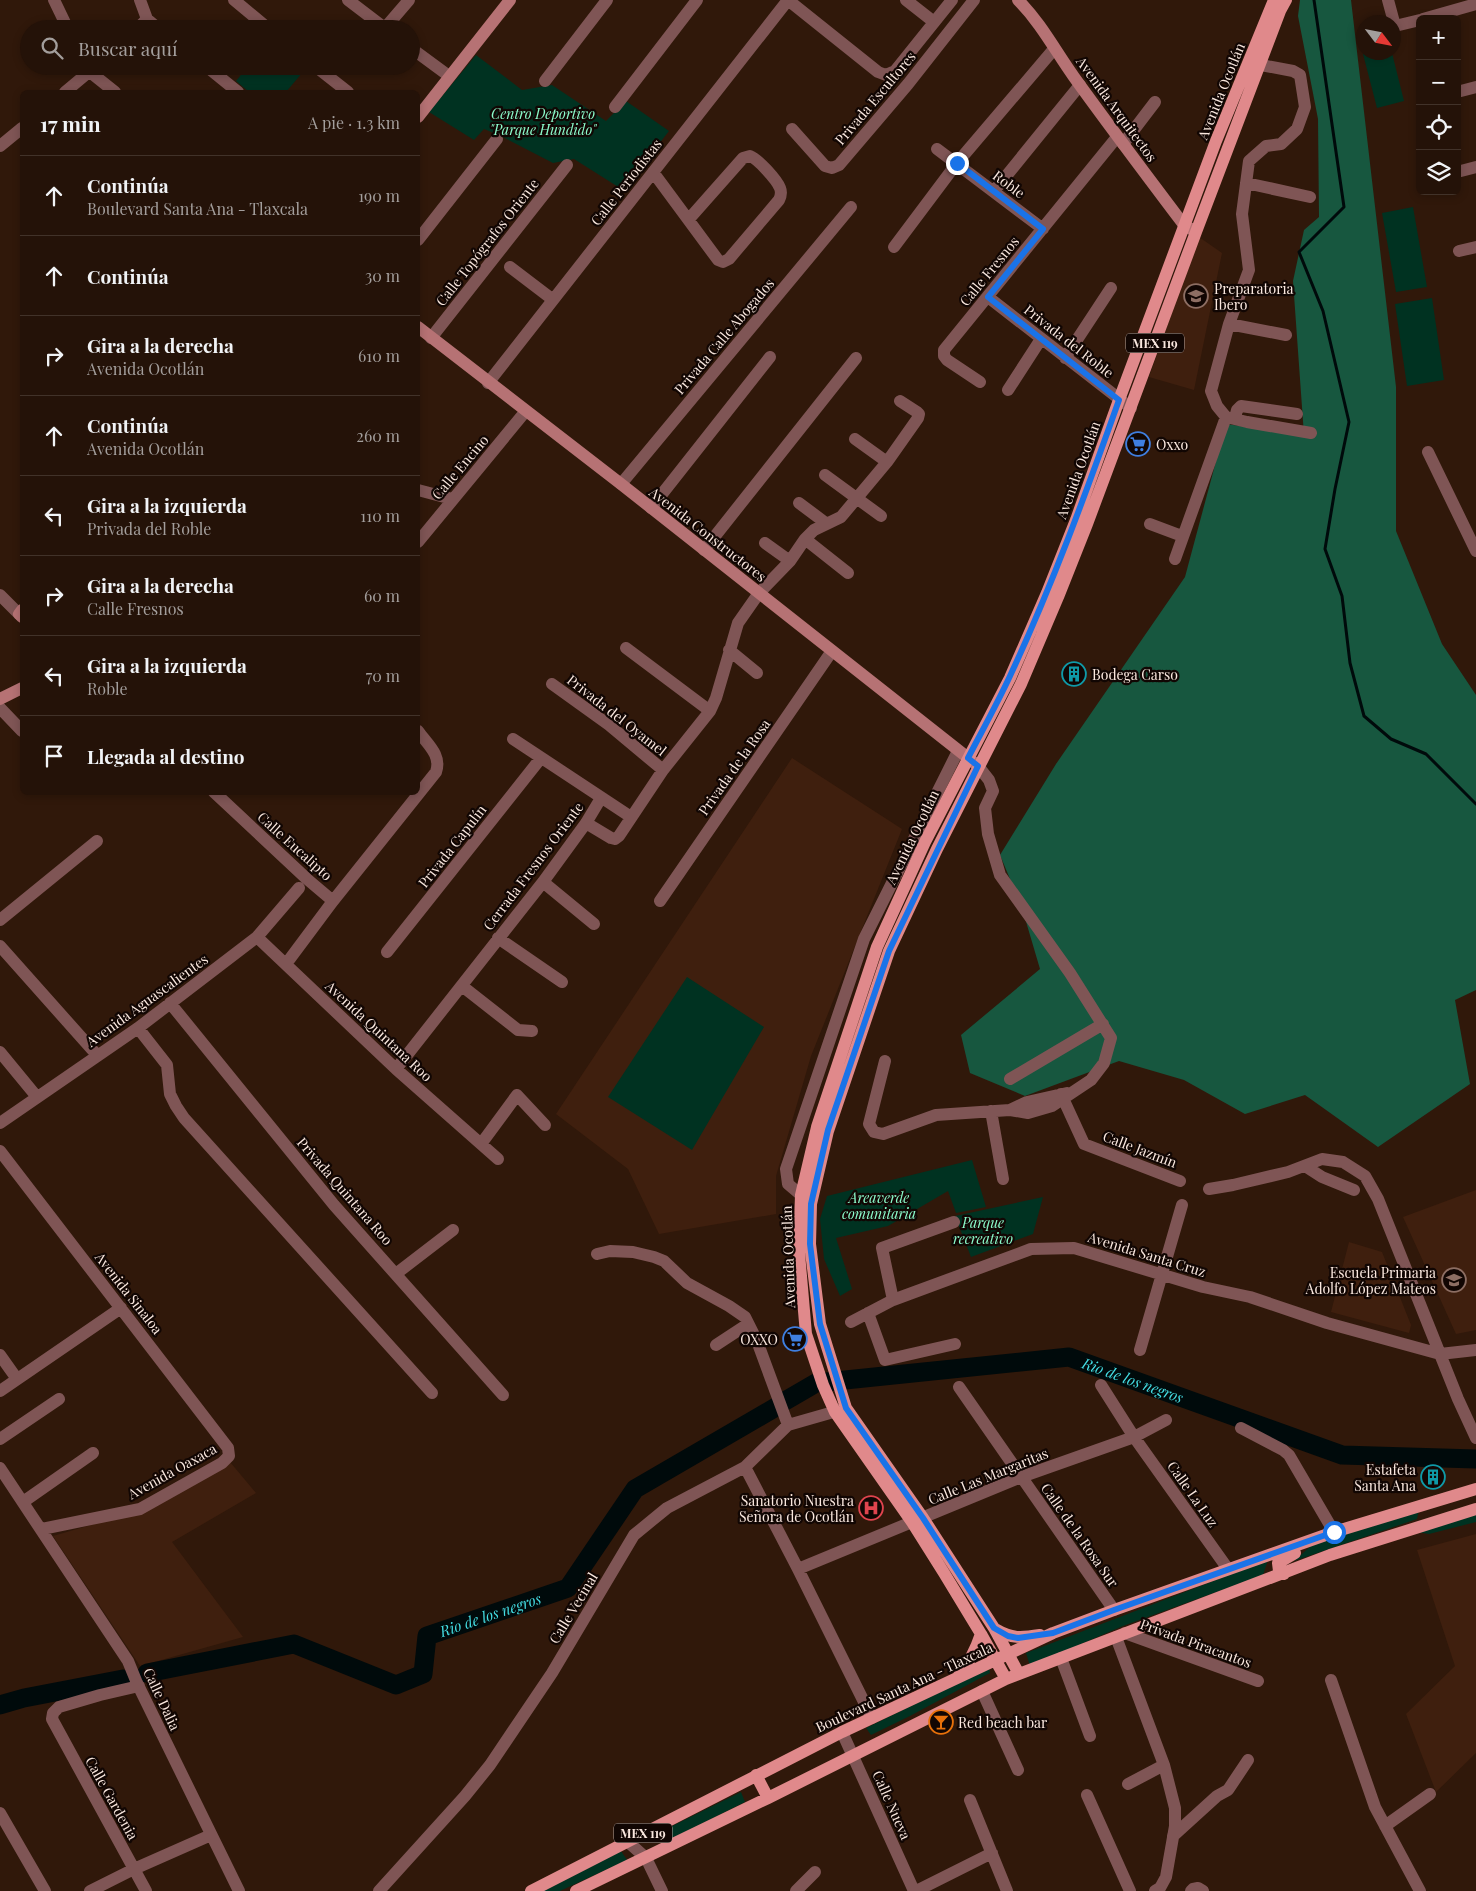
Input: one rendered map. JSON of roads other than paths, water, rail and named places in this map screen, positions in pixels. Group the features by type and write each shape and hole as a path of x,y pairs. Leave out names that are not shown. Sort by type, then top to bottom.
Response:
{"main road":[{"name":"Avenida Ocotlán","path":"840,1410 840,1388 820,1324 810,1244 811,1204 828,1130 889,951 1024,675 1087,524 1196,232 1277,3"},
{"name":"Avenida Ocotlán","path":"1019,1674 994,1628 826,1392 806,1334 799,1253 801,1195 817,1127 877,947 963,754 1010,678 1047,593 1076,520 1184,225 1254,64"},
{"name":"Boulevard Santa Ana - Tlaxcala","path":"531,1891 842,1732 1053,1633 1334,1532 1476,1489"},
{"name":"MEX 119","path":"576,1891 1019,1674 1330,1555 1476,1509"},
{"name":"Avenida Ocotlán","path":"918,1520 1006,1680"},
{"path":"1284,1574 1277,1569 1280,1561 1313,1540"},
{"path":"994,1628 1008,1636 1018,1638 1053,1633"},
{"path":"956,1678 976,1650 982,1634"},
{"path":"756,1775 768,1798"}],"street":[{"path":"54,0 64,20"},
{"path":"140,0 147,19"},
{"path":"234,0 258,20"},
{"path":"348,0 374,20"},
{"path":"393,20 409,0"},
{"path":"420,114 510,0"},
{"path":"545,81 607,0"},
{"path":"615,107 697,0"},
{"name":"Privada Escultores","path":"788,0 878,72 886,75 895,71 952,0"},
{"name":"Calle Periodistas","path":"488,383 788,0"},
{"path":"906,0 934,22"},
{"name":"Privada Escultores","path":"792,128 825,166 832,168 839,165 908,84 974,0"},
{"name":"Avenida Arquitectos","path":"1018,0 1032,14 1054,49 1184,225 1196,232"},
{"path":"1388,0 1392,15"},
{"path":"1436,15 1476,4"},
{"path":"1401,24 1416,20"},
{"path":"894,247 957,163 1054,49"},
{"path":"420,55 449,76"},
{"path":"1254,64 1294,71 1300,75 1305,108 1297,129 1281,144 1266,146 1249,161 1242,214 1249,270 1229,324 1211,391 1217,406 1230,417 1247,422 1311,433"},
{"path":"67,90 83,75"},
{"path":"98,75 113,90"},
{"path":"217,75 236,90"},
{"path":"326,75 345,90"},
{"path":"994,192 1080,85"},
{"path":"1461,91 1476,87"},
{"name":"Calle Fresnos","path":"980,382 944,356 944,350 1043,229 1155,102"},
{"path":"1,142 20,129"},
{"path":"420,237 497,139"},
{"name":"Roble","path":"937,149 1043,229"},
{"path":"653,172 718,260 723,262 729,259 779,200 782,194 780,187 756,158 750,156 743,158 689,219"},
{"name":"Calle Topógrafos Oriente","path":"431,338 567,166"},
{"path":"1461,171 1476,167"},
{"path":"1246,183 1310,197"},
{"name":"Privada Calle Abogados","path":"621,484 851,207"},
{"path":"1459,251 1476,247"},
{"path":"510,267 552,299"},
{"path":"1065,358 1111,288"},
{"name":"Privada del Roble","path":"988,297 1131,408"},
{"path":"1229,324 1286,335"},
{"name":"Avenida Constructores","path":"420,329 621,484 978,766"},
{"path":"1008,390 1041,339"},
{"path":"651,508 770,357"},
{"path":"704,550 856,358"},
{"path":"586,823 612,838 615,839 619,836 664,770 710,711 716,698 738,623 760,593 790,561 805,539 814,530 841,517 887,462 918,418 919,414 900,401"},
{"path":"1175,559 1182,536 1230,417 1241,406 1298,414"},
{"name":"Calle Encino","path":"420,539 526,412"},
{"path":"855,439 887,462"},
{"path":"1428,452 1476,551"},
{"path":"825,475 881,516"},
{"path":"420,491 452,499"},
{"path":"799,503 827,524"},
{"path":"1150,524 1182,536"},
{"path":"805,539 848,574"},
{"path":"765,543 790,561"},
{"path":"0,595 20,612"},
{"path":"626,648 710,711"},
{"path":"729,650 757,673"},
{"name":"Privada de la Rosa","path":"660,901 832,651"},
{"name":"Privada del Oyamel","path":"552,684 609,725 664,770"},
{"path":"0,699 20,689"},
{"path":"0,708 20,729"},
{"path":"420,734 436,755 439,764 436,772 420,792"},
{"path":"513,739 601,798"},
{"path":"801,1195 788,1184 786,1169 864,939 963,754"},
{"name":"Privada Capulín","path":"387,952 541,758"},
{"path":"886,1061 869,1124 874,1132 884,1134 936,1115 1010,1110 1033,1106 1065,1095 1091,1080 1104,1063 1112,1038 1070,973 1000,875 988,834 985,808 993,791 989,780 978,766"},
{"name":"Calle Eucalipto","path":"219,795 307,879 333,900"},
{"path":"286,964 333,900 417,795"},
{"name":"Cerrada Fresnos Oriente","path":"396,1069 543,882 586,823 601,798 631,817"},
{"path":"0,920 97,841"},
{"path":"543,882 594,924"},
{"name":"Avenida Aguascalientes","path":"0,1123 138,1028 257,937 299,888"},
{"name":"Avenida Quintana Roo","path":"257,937 396,1069 498,1159"},
{"path":"498,938 562,982"},
{"path":"0,946 97,1055"},
{"path":"462,986 518,1030 532,1031"},
{"name":"Privada Quintana Roo","path":"170,1003 334,1205 397,1273 503,1394"},
{"path":"1010,1079 1103,1024"},
{"path":"138,1028 167,1066 170,1094 184,1118 432,1393"},
{"path":"0,1052 38,1097"},
{"path":"482,1144 517,1095 545,1125"},
{"name":"Calle Jazmín","path":"1065,1095 1084,1144 1180,1181"},
{"path":"991,1111 1003,1179"},
{"name":"Avenida Sinaloa","path":"0,1151 228,1448 229,1456"},
{"path":"1209,1189 1288,1172 1322,1159 1343,1162 1366,1176 1378,1199 1458,1399 1476,1438"},
{"path":"1305,1166 1322,1177 1354,1190"},
{"path":"1140,1350 1182,1206"},
{"path":"893,1300 882,1248 954,1222"},
{"path":"397,1273 453,1230"},
{"name":"Avenida Santa Cruz","path":"851,1322 893,1300 1030,1250 1074,1248 1203,1287 1250,1297 1327,1323 1440,1354"},
{"path":"597,1254 610,1251 633,1252 654,1256 664,1261 687,1283 745,1317 757,1341 788,1425"},
{"path":"0,1391 121,1308"},
{"path":"868,1312 885,1360 955,1344"},
{"path":"716,1345 748,1324"},
{"path":"1440,1354 1476,1350"},
{"path":"0,1355 18,1379"},
{"name":"Calle La Luz","path":"1101,1385 1134,1437 1228,1569"},
{"name":"Calle de la Rosa Sur","path":"960,1387 1114,1610"},
{"path":"0,1439 59,1399"},
{"name":"Calle Vecinal","path":"379,1891 490,1765 552,1673 634,1535 667,1508 745,1467 788,1425 840,1410"},
{"name":"Calle Las Margaritas","path":"798,1569 1021,1477 1134,1437 1166,1420"},
{"path":"1241,1428 1289,1455 1334,1532"},
{"path":"23,1502 93,1453"},
{"name":"Avenida Oaxaca","path":"42,1529 140,1509 222,1463 229,1456"},
{"path":"745,1467 872,1718"},
{"name":"Calle Dalia","path":"0,1468 128,1661 138,1686 239,1891"},
{"path":"1120,1635 1164,1765 1175,1808 1173,1836 1166,1877 1160,1888 1155,1891"},
{"name":"Privada Piracantos","path":"1120,1635 1258,1681"},
{"path":"1061,1658 1090,1736"},
{"path":"1332,1680 1375,1807 1420,1891"},
{"name":"Calle Gardenia","path":"138,1686 59,1707 53,1713 52,1719 146,1891"},
{"path":"982,1691 1018,1770"},
{"name":"Calle Nueva","path":"842,1732 915,1891"},
{"path":"1173,1836 1217,1796 1228,1790 1248,1760"},
{"path":"1128,1784 1164,1765"},
{"path":"1087,1794 1130,1891"},
{"path":"1385,1826 1430,1794"},
{"path":"970,1800 1007,1891"},
{"path":"0,1813 45,1891"},
{"path":"90,1891 211,1835"},
{"path":"627,1841 646,1858 662,1891"},
{"path":"915,1891 992,1853"},
{"path":"796,1891 814,1872"},
{"path":"1191,1891 1193,1888 1203,1891"}],"waterway":[{"path":"1314,0 1344,207 1299,252 1323,311 1349,422 1325,549 1342,596 1350,663 1364,716 1391,739 1426,754 1476,804"},
{"name":"Rio de los negros","path":"785,1401 816,1383 1069,1357 1342,1455 1476,1459"},
{"name":"Rio de los negros","path":"147,1673 294,1644 396,1685 423,1674 427,1636 568,1588 635,1489 776,1407"},
{"name":"Rio de los negros","path":"0,1705 24,1698 123,1679"}],"place":[{"name":"Preparatoria Ibero","path":"1196,296"},
{"name":"Oxxo","path":"1138,444"},
{"name":"Bodega Carso","path":"1074,674"},
{"name":"Escuela Primaria Adolfo López Mateos","path":"1454,1280"},
{"name":"OXXO","path":"795,1339"},
{"name":"Estafeta Santa Ana","path":"1433,1477"},
{"name":"Sanatorio Nuestra Señora de Ocotlán","path":"871,1508"},
{"name":"Red beach bar","path":"941,1722"}],"park label":[{"name":"Centro Deportivo \"Parque Hundido\"","path":"543,122"},
{"name":"Areaverde comunitaria","path":"879,1206"},
{"name":"Parque recreativo","path":"983,1230"}]}
